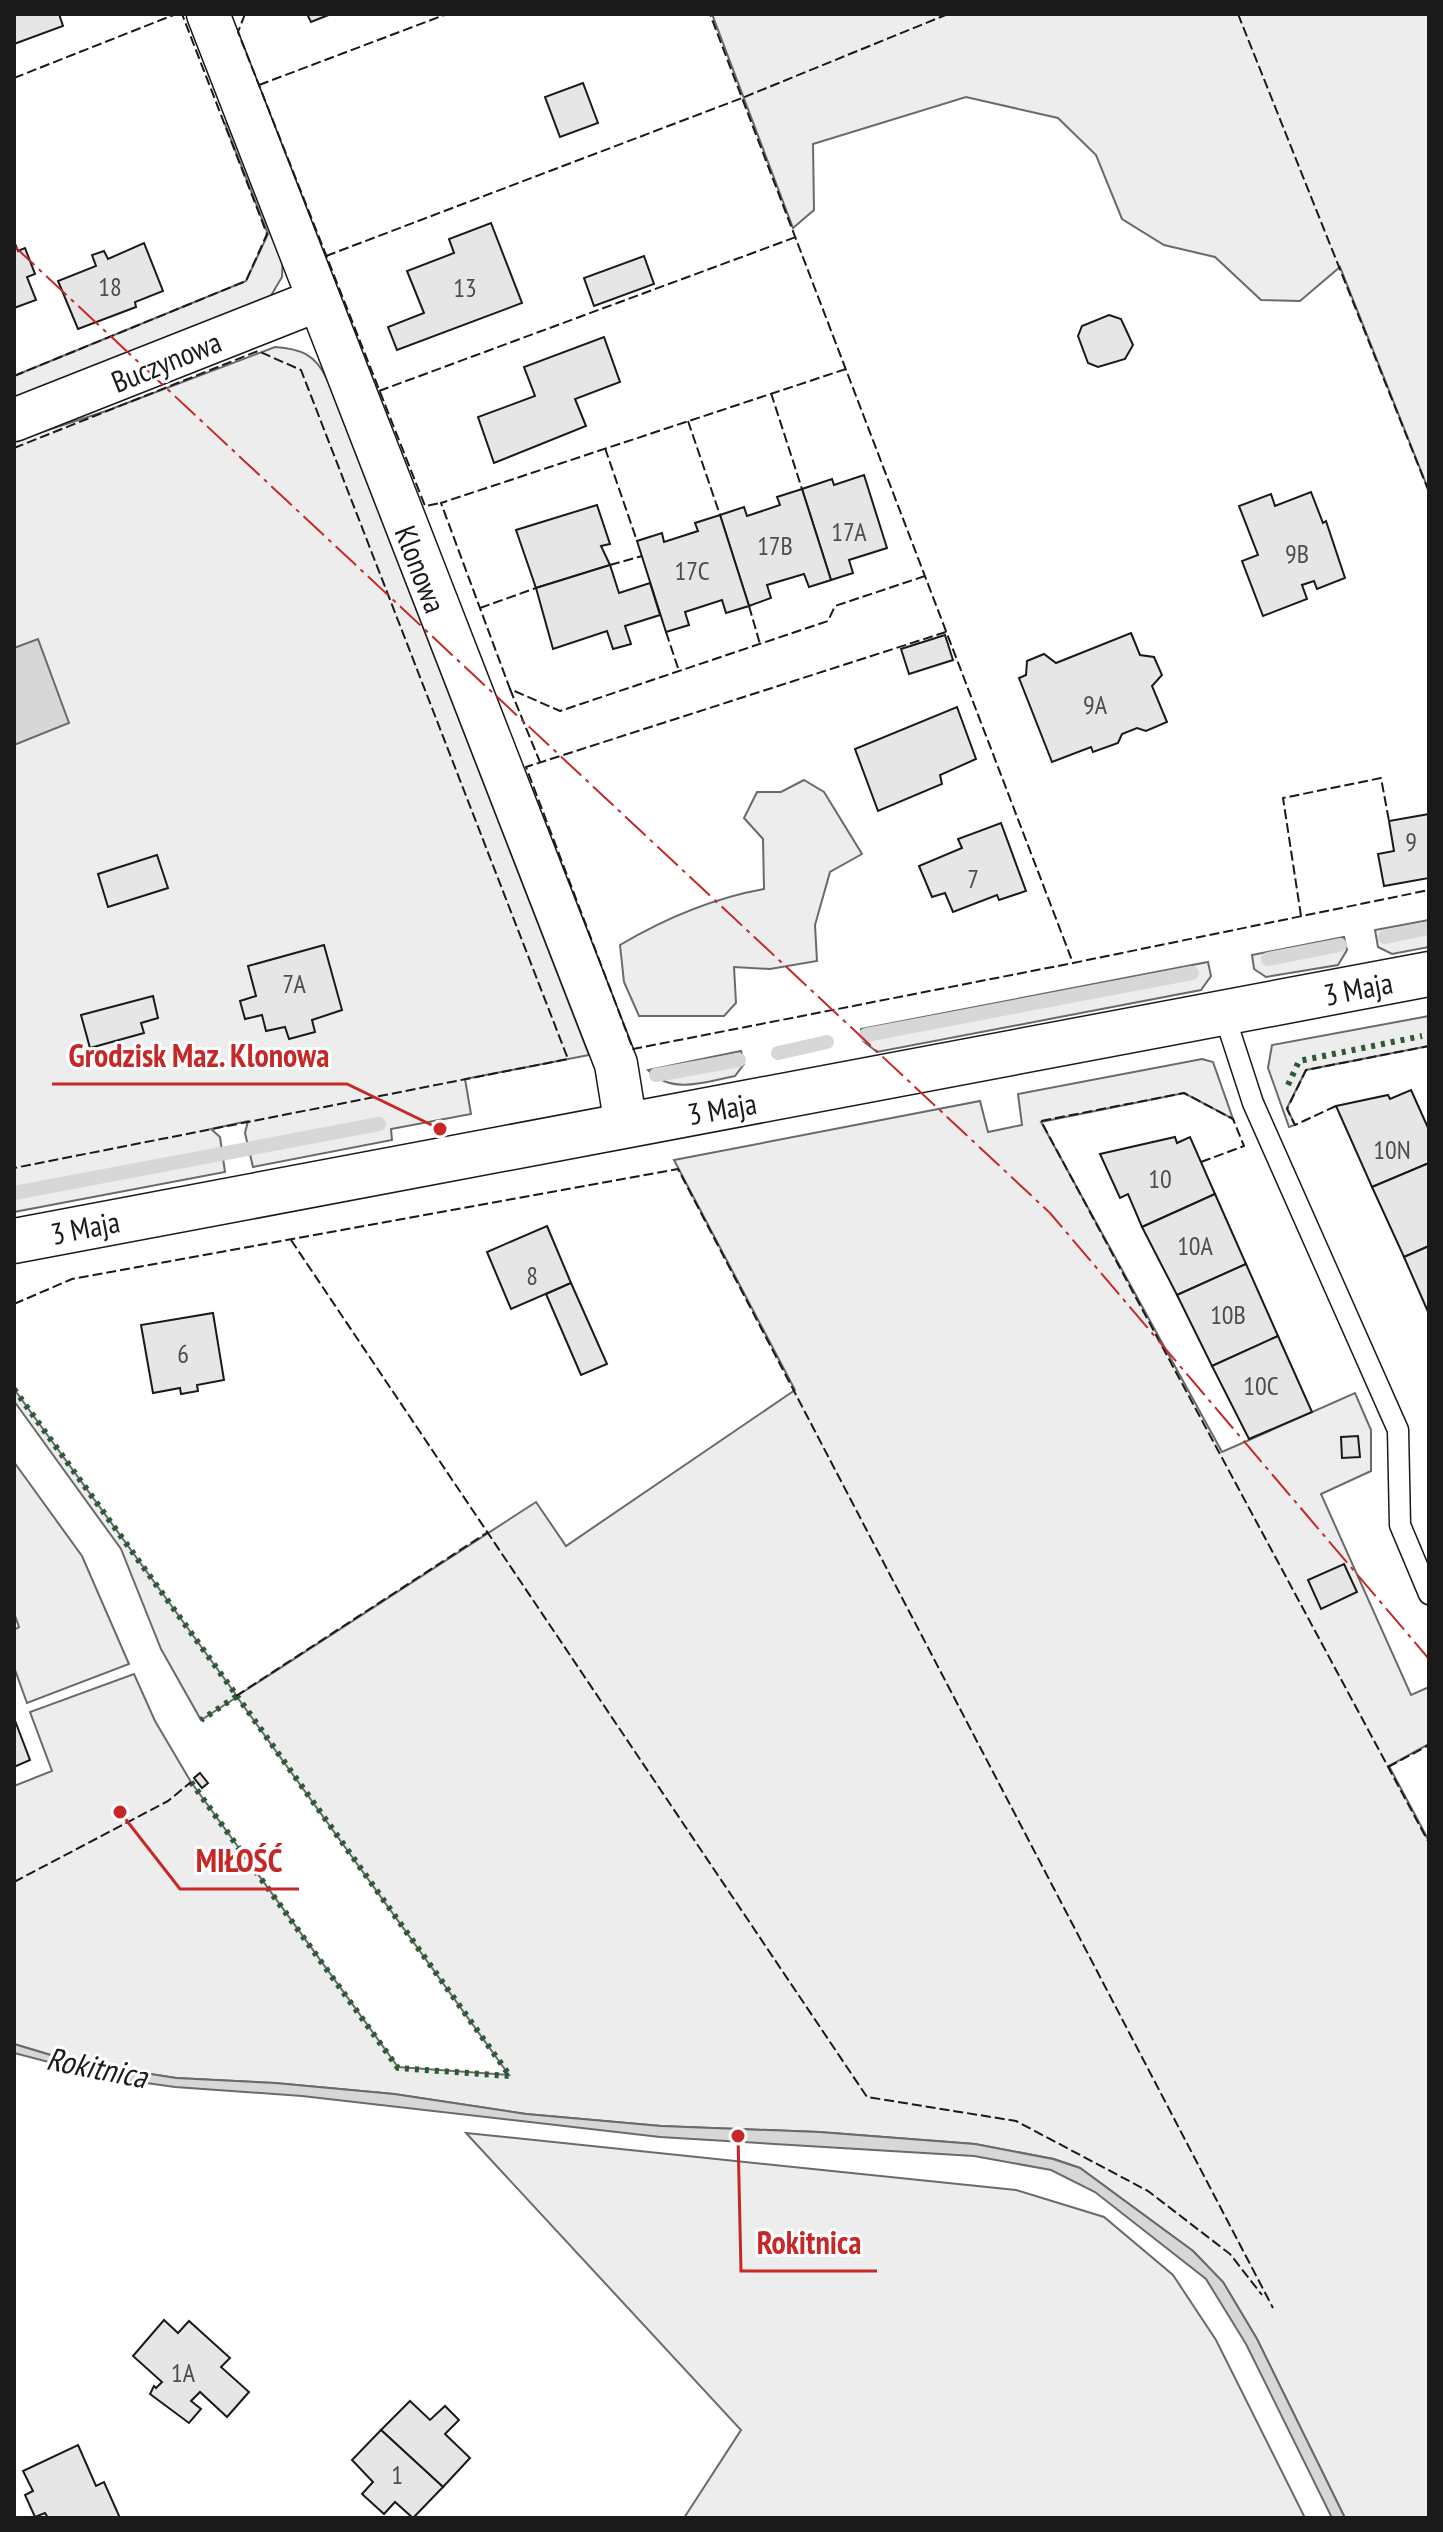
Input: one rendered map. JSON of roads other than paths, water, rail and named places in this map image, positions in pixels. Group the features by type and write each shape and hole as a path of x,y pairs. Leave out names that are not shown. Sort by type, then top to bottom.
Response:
{"street":[{"name":"Klonowa","path":"208,14 616,1064 626,1126"},
{"name":"Buczynowa","path":"14,420 318,300"},
{"name":"3 Maja","path":"14,1241 1429,974"}],"lane":[{"path":"1224,1014 1253,1103 1398,1430 1400,1525 1429,1594"}],"water":[{"path":"38,639 69,723 14,745 14,648"},
{"path":"14,2044 74,2062 176,2078 394,2094 526,2114 661,2126 819,2132 975,2144 1053,2159 1080,2168 1193,2251 1223,2282 1257,2339 1345,2518 1332,2518 1246,2344 1206,2279 1095,2192 1051,2170 974,2156 660,2137 302,2096 175,2087 110,2078 14,2053"}],"waterway":[{"path":"1385,937 1429,928"},
{"path":"1268,959 1340,945"},
{"path":"866,1035 1192,973"},
{"path":"778,1053 827,1042"},
{"path":"656,1075 739,1060"},
{"path":"14,1193 379,1124"}],"place":[{"name":"Grodzisk Maz. Klonowa","path":"440,1129"},
{"name":"MIŁOŚĆ","path":"120,1812"},
{"name":"Rokitnica","path":"738,2136"}]}
